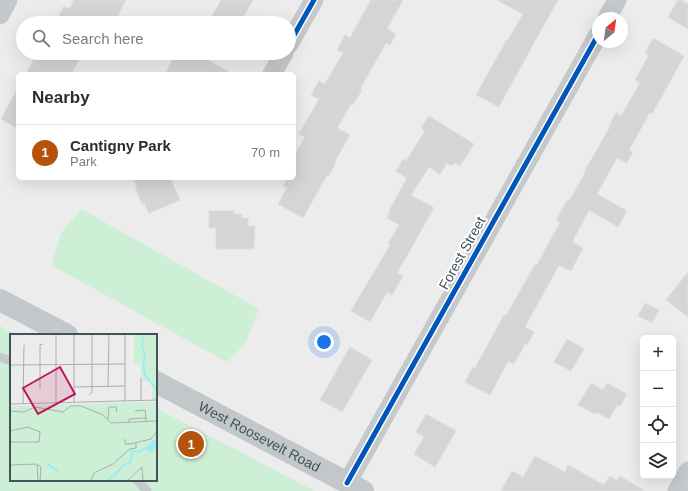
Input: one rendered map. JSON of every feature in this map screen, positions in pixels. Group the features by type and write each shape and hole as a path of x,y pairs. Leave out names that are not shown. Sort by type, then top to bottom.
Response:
{"main road":[{"path":"0,300 65,334"},
{"name":"West Roosevelt Road","path":"157,383 355,487"}],"street":[{"path":"0,15 8,0"},
{"path":"296,32 314,0"},
{"path":"610,12 617,0"},
{"name":"Forest Street","path":"355,487 592,46"},
{"path":"273,72 280,60"},
{"path":"677,491 688,471"}],"lane":[{"path":"0,357 10,361"},
{"path":"138,481 146,491"}],"green space":[{"path":"81,209 259,309 245,344 227,362 51,265 61,233"},
{"path":"0,326 15,334 10,334 10,481 157,481 157,409 315,491 0,491"}],"building":[{"path":"74,0 126,0 118,16 59,16 64,6 69,9"},
{"path":"221,0 253,0 244,16 212,16"},
{"path":"371,0 403,0 387,29 396,34 390,45 386,43 360,89 362,90 353,105 351,104 337,128 350,135 335,161 336,162 329,176 327,175 303,218 278,204 287,188 283,186 287,180 296,180 296,153 305,137 299,134 319,99 311,95 319,81 325,84 343,53 337,50 345,35 350,38"},
{"path":"497,0 558,0 499,107 476,95 507,39 508,40 523,14"},
{"path":"678,0 688,4 688,29 668,17"},
{"path":"653,38 684,56 652,114 650,112 629,150 633,152 627,163 617,158 597,194 627,211 618,227 589,210 572,242 583,248 571,271 559,265 525,327 534,332 527,345 525,344 514,364 508,361 490,395 465,382 473,367 475,368 504,315 506,316 535,264 537,265 560,222 556,220 585,173 584,172 610,127 609,126 616,113 621,116 640,83 635,80 649,55 645,53"},
{"path":"33,60 79,60 72,72 27,72"},
{"path":"172,60 208,60 229,72 166,72"},
{"path":"16,92 16,128 1,119"},
{"path":"429,116 474,144 460,166 455,163 452,166 447,163 440,174 429,167 411,195 434,208 397,273 403,276 392,295 387,292 370,322 351,311 390,245 388,244 399,225 387,218 390,212 389,211 407,178 396,171 403,159 406,161 425,131 421,128"},
{"path":"134,180 171,180 180,200 149,213 144,203 142,204 135,188 137,187"},
{"path":"209,211 234,211 234,214 242,214 242,218 248,218 248,226 255,226 254,249 216,249 216,228 209,228"},
{"path":"688,272 688,317 666,300"},
{"path":"645,303 659,310 652,323 638,316"},
{"path":"567,339 584,349 571,371 554,362"},
{"path":"350,347 372,360 342,412 320,400"},
{"path":"591,383 603,390 607,383 627,394 620,406 617,405 609,419 596,412 595,414 578,405"},
{"path":"426,414 456,431 435,467 414,454 424,437 416,432"},
{"path":"535,456 565,472 568,465 604,485 610,476 617,480 620,476 645,491 501,491 512,471 523,477"}],"cycle path":[{"path":"296,32 314,0"},
{"path":"347,483 592,46"}],"place":[{"name":"Cantigny Park","path":"191,444"}]}
